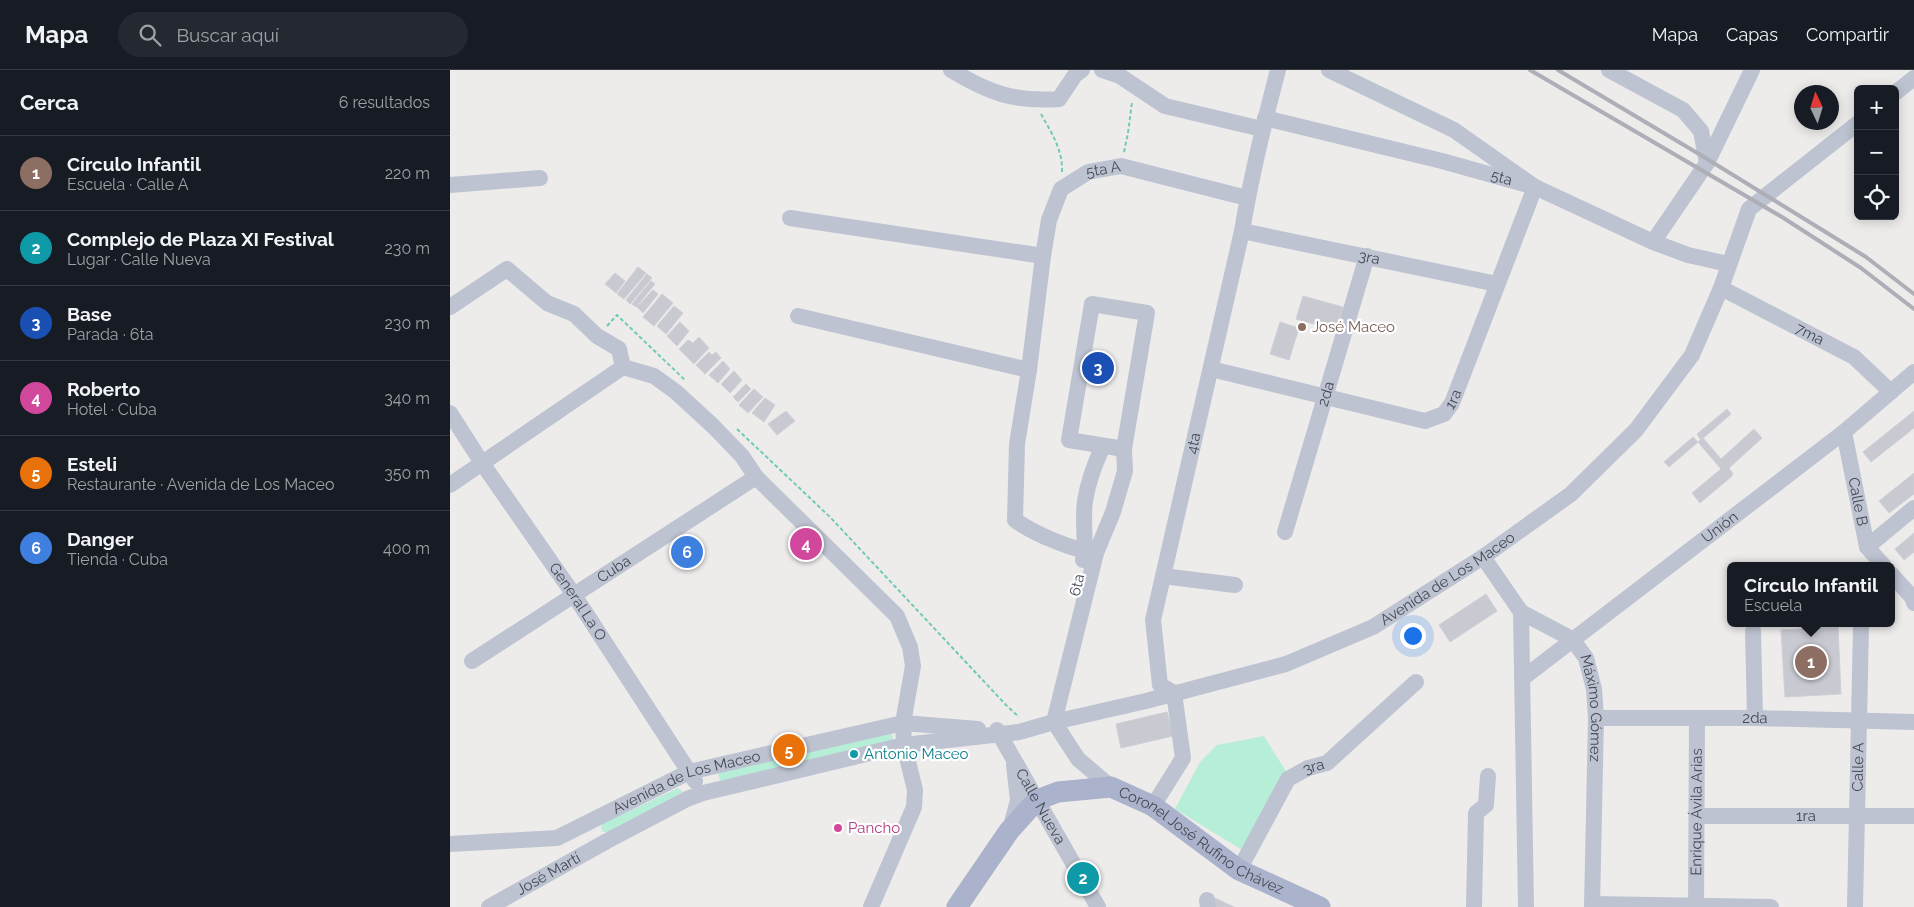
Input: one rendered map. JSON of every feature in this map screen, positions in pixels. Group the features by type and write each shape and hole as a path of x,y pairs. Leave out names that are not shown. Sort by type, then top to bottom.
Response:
{"main road":[{"name":"Coronel José Rufino Chávez","path":"957,907 1009,831 1037,800 1058,792 1111,787 1153,806 1239,870 1320,907"}],"street":[{"path":"951,70 989,91 1034,101 1059,99 1075,75 1082,70"},
{"name":"5ta","path":"1102,70 1120,76 1165,106 1264,123 1442,160 1535,188 1653,242 1688,255 1728,264"},
{"name":"4ta","path":"1174,693 1160,684 1153,620 1242,231 1247,198 1264,123 1278,70"},
{"path":"1328,70 1454,130 1535,188"},
{"path":"1609,70 1683,110 1701,131 1707,162"},
{"path":"1653,242 1707,162 1752,70"},
{"name":"Avenida de Los Maceo","path":"607,841 687,799 703,793 904,744 1019,732 1286,664 1373,626 1483,557 1571,494 1636,430 1692,355 1721,288 1749,209 1854,126"},
{"name":"5ta A","path":"1060,189 1088,172 1121,166 1247,198"},
{"path":"450,185 540,178"},
{"name":"1ra","path":"1211,369 1425,421 1444,414 1452,404 1535,188"},
{"path":"1060,189 1049,220 1029,370 1016,444 1015,520 1026,528 1090,552"},
{"path":"790,218 1043,256"},
{"name":"3ra","path":"1242,231 1497,284"},
{"name":"2da","path":"1285,532 1367,256"},
{"path":"450,307 507,269 547,303 574,314 597,336 619,349 623,366"},
{"name":"7ma","path":"1721,288 1854,357 1891,392"},
{"name":"6ta","path":"1044,725 1090,552 1113,512 1125,471 1124,449 1147,313 1092,304 1069,440 1103,446 1095,464 1084,502 1090,552"},
{"path":"798,316 1029,370"},
{"path":"450,485 623,366"},
{"path":"623,366 654,376 676,392 742,456 756,477 897,616 910,647 913,666 903,723 904,744 916,790 914,807 871,907"},
{"name":"Unión","path":"1523,678 1844,432 1914,372"},
{"name":"General La O","path":"450,413 482,463 574,596 703,793"},
{"name":"Calle B","path":"1844,432 1867,547 1880,562"},
{"path":"1103,446 1124,449"},
{"name":"Cuba","path":"472,661 756,477"},
{"path":"1867,547 1914,508"},
{"name":"Máximo Gómez","path":"1483,557 1521,612 1572,639 1586,658 1594,689 1596,718 1592,905"},
{"path":"1163,576 1235,585"},
{"path":"1895,578 1912,597 1914,602"},
{"path":"1521,612 1526,907"},
{"name":"Calle A","path":"1855,907 1861,627"},
{"path":"1753,631 1755,718"},
{"name":"3ra","path":"1239,870 1288,779 1308,768 1327,763 1416,682"},
{"path":"1153,806 1183,758 1174,693"},
{"name":"2da","path":"1596,718 1755,718 1914,722"},
{"name":"Enrique Ávila Arias","path":"1696,907 1698,816 1697,718"},
{"name":"Avenida de Los Maceo","path":"450,844 557,838 689,772 903,723 999,733"},
{"path":"1044,725 1078,759 1111,787"},
{"name":"Calle Nueva","path":"999,733 1098,907"},
{"path":"1009,831 1018,800 1013,757"},
{"path":"1474,907 1476,814 1486,804 1488,776"},
{"name":"1ra","path":"1698,816 1914,816"},
{"path":"557,838 607,841"},
{"name":"José Martí","path":"489,907 607,841"},
{"path":"1592,905 1771,907"}],"path":[{"path":"1121,166 1128,133 1133,86"},
{"path":"1034,101 1054,136 1062,162 1060,189"},
{"path":"617,315 688,382"},
{"path":"731,423 830,517 1006,705 1044,725"}],"green space":[{"path":"891,733 893,738 891,742 726,780 720,780 717,771"},
{"path":"1264,736 1287,773 1244,851 1175,809 1200,762 1217,745"},
{"path":"678,788 683,792 611,832 603,832 602,824"}],"building":[{"path":"638,267 646,273 624,299 617,294"},
{"path":"615,273 625,281 616,293 605,284"},
{"path":"647,274 652,278 630,304 626,300"},
{"path":"651,281 655,284 636,307 632,304"},
{"path":"653,290 658,294 643,313 637,307"},
{"path":"662,294 673,303 654,326 643,317"},
{"path":"1303,296 1343,307 1336,330 1296,319"},
{"path":"674,306 683,313 666,334 657,326"},
{"path":"680,322 689,331 677,346 667,336"},
{"path":"1280,322 1299,328 1289,360 1270,354"},
{"path":"699,337 709,348 694,364 679,349 688,340 693,343"},
{"path":"709,352 712,355 716,352 721,358 705,374 696,365"},
{"path":"723,361 730,369 718,383 709,375"},
{"path":"734,371 742,380 730,393 721,384"},
{"path":"746,384 751,389 738,402 733,397"},
{"path":"754,389 763,397 748,413 739,405"},
{"path":"765,398 775,405 764,422 752,413"},
{"path":"1727,409 1731,414 1701,440 1697,434"},
{"path":"786,411 795,421 777,435 768,424"},
{"path":"1914,411 1914,428 1871,462 1863,452"},
{"path":"1754,429 1762,438 1729,468 1733,474 1731,477 1700,503 1692,493 1721,469 1698,442 1703,438 1721,459"},
{"path":"1693,437 1698,442 1669,467 1664,462"},
{"path":"1914,473 1914,494 1889,513 1879,501"},
{"path":"1914,533 1914,552 1904,560 1895,549"},
{"path":"1486,594 1497,611 1450,642 1439,625"},
{"path":"1838,627 1841,694 1785,697 1781,630"},
{"path":"1167,712 1173,736 1121,748 1116,724"},
{"path":"1215,898 1234,907 1215,907"}],"railway":[{"path":"1530,70 1782,217 1861,268 1914,309"},
{"path":"1558,70 1866,257 1914,294"}],"place":[{"name":"José Maceo","path":"1302,327"},
{"name":"Base","path":"1098,368"},
{"name":"Roberto","path":"806,544"},
{"name":"Danger","path":"687,552"},
{"name":"Círculo Infantil","path":"1811,662"},
{"name":"Esteli","path":"789,750"},
{"name":"Antonio Maceo","path":"854,754"},
{"name":"Pancho","path":"838,828"},
{"name":"Complejo de Plaza XI Festival","path":"1083,878"}]}
